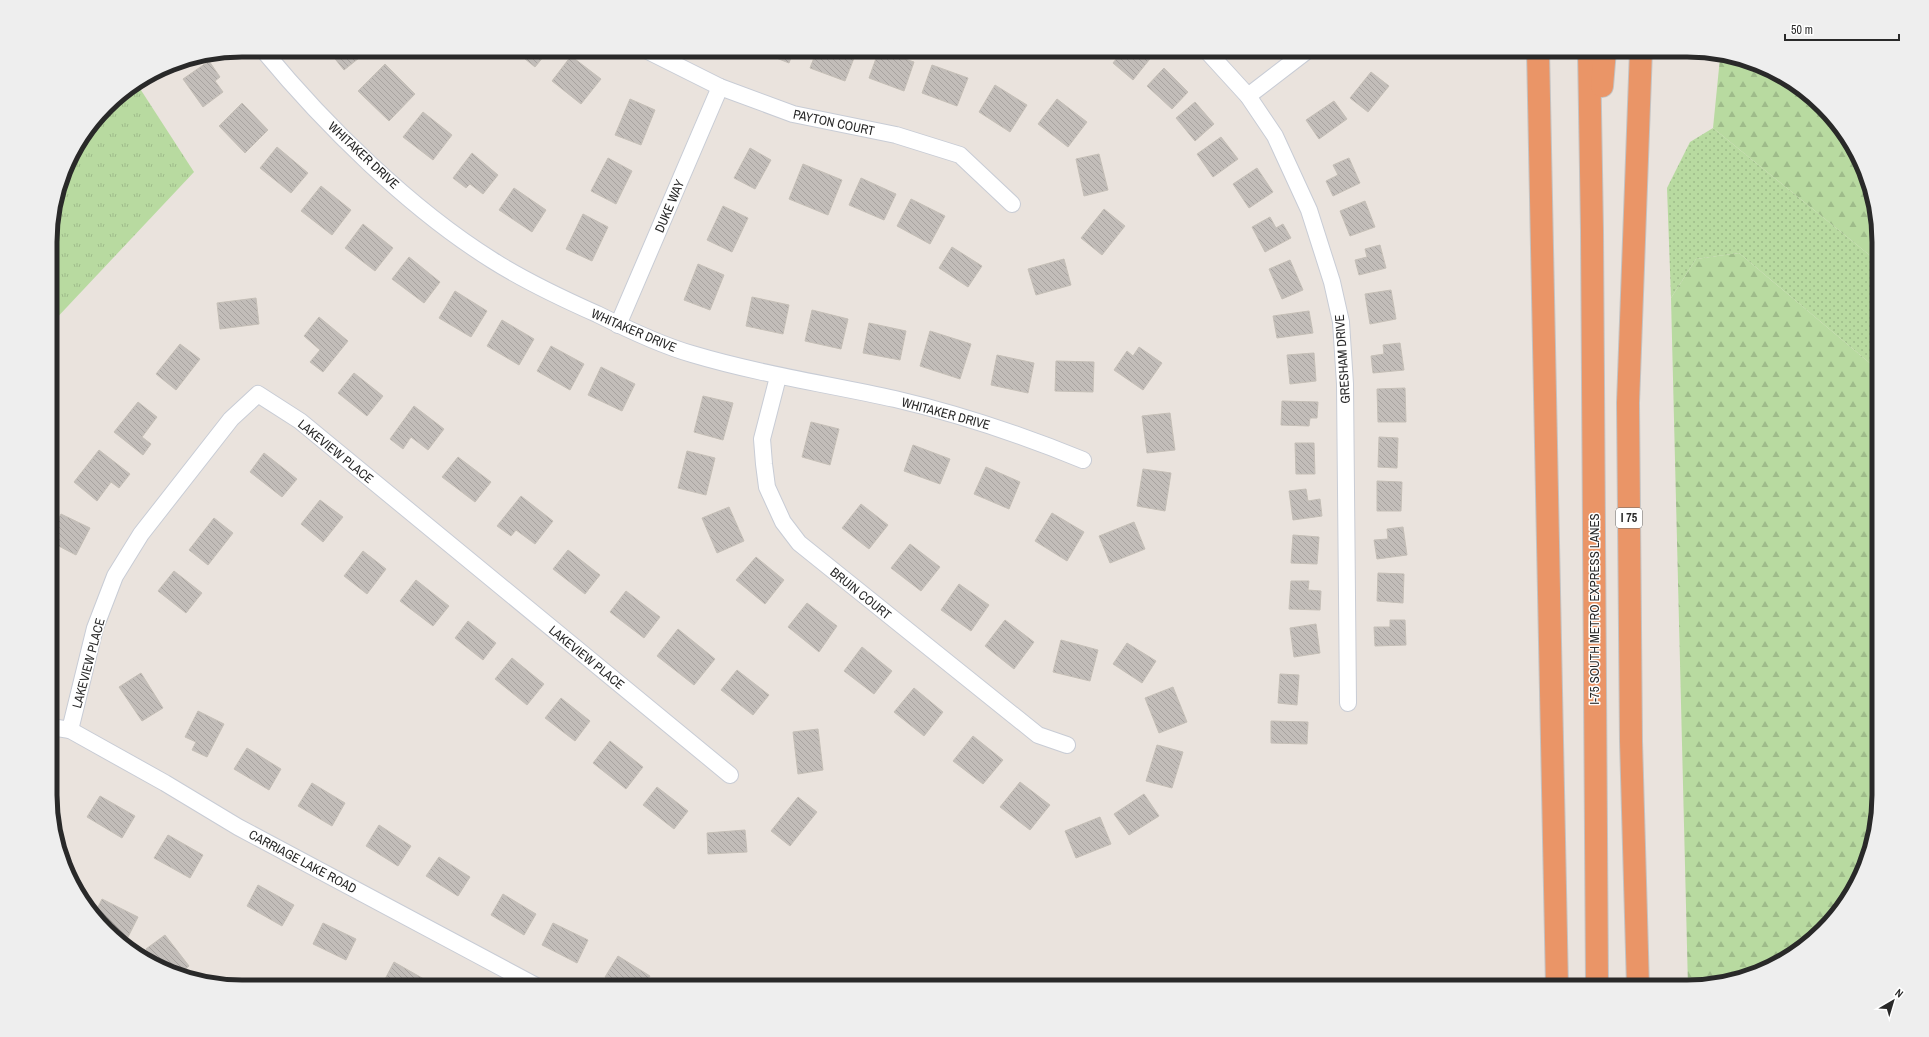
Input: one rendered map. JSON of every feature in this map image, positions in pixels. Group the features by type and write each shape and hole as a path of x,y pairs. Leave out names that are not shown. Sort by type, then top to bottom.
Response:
{"highway":[{"path":"1538,57 1557,980"},
{"name":"I-75 SOUTH METRO EXPRESS LANES","path":"1589,57 1592,231 1597,980"},
{"name":"I-75 SOUTH METRO EXPRESS LANES","path":"1592,231 1604,57"},
{"name":"I 75","path":"1638,980 1631,741 1628,403 1641,57"}],"street":[{"name":"WHITAKER DRIVE","path":"269,57 351,145 437,220 492,260 547,291 618,325 690,354 778,377 895,399 967,419 1033,440 1083,460"},
{"name":"PAYTON COURT","path":"660,57 720,87 793,114 896,135 960,155 1012,204"},
{"name":"GRESHAM DRIVE","path":"1212,57 1248,96 1275,136 1309,210 1332,282 1341,322 1346,426 1348,703"},
{"path":"1248,96 1299,57"},
{"name":"DUKE WAY","path":"618,325 720,87"},
{"name":"BRUIN COURT","path":"778,377 762,439 767,487 783,522 800,543 1038,734 1067,745"},
{"name":"LAKEVIEW PLACE","path":"70,730 95,628 115,576 141,534 226,425 258,394 300,421 730,775"},
{"path":"57,728 70,730"},
{"name":"CARRIAGE LAKE ROAD","path":"70,730 165,783 238,827 525,980"}],"green space":[{"path":"1720,60 1735,63 1758,71 1780,82 1800,95 1818,111 1834,129 1847,149 1858,171 1866,194 1872,230 1872,257 1713,128"},
{"path":"139,88 194,172 57,318 57,230 63,194 71,171 82,149 95,129 111,111"},
{"path":"1713,128 1872,257 1872,365 1739,253 1696,259 1671,298 1667,188 1690,142"},
{"path":"1739,253 1872,365 1872,807 1866,843 1858,866 1841,898 1818,926 1790,949 1758,966 1735,974 1699,980 1688,980 1671,298 1696,259"}],"building":[{"path":"334,57 360,57 344,70"},
{"path":"523,57 543,57 535,67"},
{"path":"570,57 572,57 601,79 581,104 552,81"},
{"path":"774,57 791,57 789,63"},
{"path":"814,57 854,57 845,81 810,68"},
{"path":"876,57 899,57 914,62 904,91 869,78"},
{"path":"1118,57 1151,57 1133,80 1113,63"},
{"path":"209,61 220,77 215,81 223,92 203,107 183,79"},
{"path":"385,64 415,94 389,121 358,91"},
{"path":"932,65 968,78 957,106 922,93"},
{"path":"1164,68 1188,92 1172,109 1147,86"},
{"path":"1371,72 1389,86 1368,112 1350,98"},
{"path":"995,85 1027,105 1010,132 979,112"},
{"path":"630,99 655,110 641,145 615,135"},
{"path":"1057,99 1087,122 1068,147 1038,124"},
{"path":"1334,101 1347,119 1319,139 1306,120"},
{"path":"1195,102 1214,124 1195,141 1176,118"},
{"path":"242,103 268,130 245,153 219,126"},
{"path":"423,112 452,135 433,160 403,137"},
{"path":"1221,137 1238,159 1213,177 1197,154"},
{"path":"277,147 308,173 291,193 260,168"},
{"path":"750,148 771,160 755,189 734,178"},
{"path":"472,153 498,175 483,194 470,184 466,188 453,178"},
{"path":"1099,154 1108,190 1084,196 1076,159"},
{"path":"608,158 632,171 616,204 591,191"},
{"path":"1349,158 1360,183 1333,196 1326,181 1338,175 1333,165"},
{"path":"803,164 842,180 828,215 789,199"},
{"path":"1257,168 1273,192 1249,208 1233,184"},
{"path":"861,178 896,194 884,220 849,205"},
{"path":"321,186 351,210 332,235 301,211"},
{"path":"514,188 546,210 532,232 499,210"},
{"path":"911,199 945,216 930,244 897,226"},
{"path":"1365,201 1375,227 1350,236 1340,211"},
{"path":"723,206 748,218 732,252 707,240"},
{"path":"1104,209 1125,226 1102,255 1081,238"},
{"path":"583,214 608,227 592,261 566,249"},
{"path":"1270,217 1276,228 1283,224 1291,238 1265,252 1252,227"},
{"path":"363,224 393,248 375,271 345,248"},
{"path":"1380,245 1386,268 1359,275 1355,260 1367,257 1365,249"},
{"path":"952,247 982,266 968,287 939,268"},
{"path":"409,257 440,282 424,303 392,279"},
{"path":"1064,259 1071,285 1036,295 1028,269"},
{"path":"1290,260 1303,290 1282,299 1269,269"},
{"path":"698,264 724,275 710,310 684,300"},
{"path":"1391,290 1396,319 1370,324 1365,294"},
{"path":"455,291 487,311 471,337 439,318"},
{"path":"752,297 789,305 783,334 746,326"},
{"path":"256,298 259,324 220,329 217,303"},
{"path":"812,310 848,319 841,349 805,341"},
{"path":"1309,311 1313,333 1277,338 1273,316"},
{"path":"319,317 348,341 323,372 310,362 320,350 304,336"},
{"path":"502,320 534,339 519,365 487,346"},
{"path":"869,323 906,331 900,360 863,353"},
{"path":"930,331 971,344 960,379 920,366"},
{"path":"1400,343 1404,370 1373,373 1371,356 1384,354 1383,345"},
{"path":"180,344 200,359 176,390 156,374"},
{"path":"551,346 584,364 570,390 537,371"},
{"path":"1139,347 1162,363 1143,390 1114,370 1127,351 1133,356"},
{"path":"1314,353 1316,381 1290,384 1287,355"},
{"path":"997,355 1034,363 1028,393 991,385"},
{"path":"1056,361 1094,362 1093,392 1055,391"},
{"path":"601,367 635,384 622,411 588,395"},
{"path":"354,373 383,396 367,416 338,393"},
{"path":"1405,388 1406,422 1378,422 1377,389"},
{"path":"703,396 733,403 723,440 694,432"},
{"path":"1282,401 1318,402 1317,418 1310,418 1309,426 1281,425"},
{"path":"138,402 157,417 142,437 151,444 143,455 114,432"},
{"path":"414,406 444,429 428,450 411,437 403,449 390,439"},
{"path":"1170,413 1175,450 1147,453 1142,416"},
{"path":"811,422 839,429 830,465 802,457"},
{"path":"1379,437 1398,438 1397,468 1378,467"},
{"path":"1295,443 1314,443 1315,474 1296,474"},
{"path":"913,445 950,459 940,484 904,471"},
{"path":"99,450 130,474 119,488 111,482 97,501 74,482"},
{"path":"687,451 715,458 706,495 678,488"},
{"path":"264,453 297,479 282,497 250,472"},
{"path":"458,457 491,482 475,502 442,477"},
{"path":"986,467 1020,482 1009,509 974,494"},
{"path":"1143,469 1171,473 1165,511 1137,506"},
{"path":"1377,481 1402,482 1401,511 1377,511"},
{"path":"1306,489 1308,501 1320,499 1322,516 1293,520 1289,491"},
{"path":"521,496 553,521 535,544 516,530 511,536 497,526"},
{"path":"320,500 343,517 323,542 301,524"},
{"path":"861,504 888,525 869,549 842,528"},
{"path":"729,507 744,541 717,553 702,518"},
{"path":"1052,513 1084,532 1067,561 1035,541"},
{"path":"61,514 90,528 76,555 57,545 57,522"},
{"path":"214,518 233,533 208,565 189,550"},
{"path":"1134,522 1145,549 1110,563 1099,536"},
{"path":"1403,527 1407,555 1377,559 1374,540 1388,539 1387,529"},
{"path":"1293,535 1319,537 1317,564 1291,563"},
{"path":"910,544 940,567 921,591 891,568"},
{"path":"568,550 600,575 585,594 553,569"},
{"path":"363,551 386,569 367,594 344,576"},
{"path":"756,557 784,580 765,604 736,580"},
{"path":"174,571 202,593 186,613 158,591"},
{"path":"1378,573 1404,574 1403,603 1377,601"},
{"path":"416,580 449,606 433,626 400,601"},
{"path":"1291,581 1309,581 1308,590 1321,591 1320,610 1289,609"},
{"path":"959,584 989,605 971,631 941,610"},
{"path":"626,591 660,617 644,638 610,612"},
{"path":"807,603 837,626 819,652 788,627"},
{"path":"1005,620 1034,642 1014,669 985,646"},
{"path":"1390,620 1405,620 1406,645 1375,646 1374,627 1390,627"},
{"path":"468,621 496,643 483,660 455,638"},
{"path":"1316,624 1320,653 1294,657 1290,628"},
{"path":"678,629 715,659 694,685 657,656"},
{"path":"1061,640 1098,650 1090,681 1053,672"},
{"path":"1127,643 1156,661 1142,683 1113,664"},
{"path":"862,647 892,671 874,694 844,671"},
{"path":"512,658 544,684 527,705 495,679"},
{"path":"737,670 769,695 753,715 721,690"},
{"path":"141,673 163,708 142,721 119,687"},
{"path":"1280,674 1299,675 1297,705 1278,703"},
{"path":"1173,687 1187,722 1159,733 1145,698"},
{"path":"914,688 943,712 924,736 894,712"},
{"path":"561,698 590,721 575,741 545,718"},
{"path":"198,711 224,724 207,757 192,750 196,742 185,737"},
{"path":"1271,721 1308,722 1307,744 1271,743"},
{"path":"818,729 823,770 798,774 793,732"},
{"path":"973,736 1003,760 983,784 953,761"},
{"path":"610,741 643,767 626,789 593,763"},
{"path":"1157,745 1183,752 1172,788 1146,781"},
{"path":"247,748 281,769 269,790 234,769"},
{"path":"1020,782 1050,805 1030,830 1000,807"},
{"path":"312,783 345,803 332,826 298,806"},
{"path":"657,787 688,811 674,829 643,805"},
{"path":"1144,794 1159,816 1129,835 1114,814"},
{"path":"100,796 135,816 122,838 87,817"},
{"path":"798,797 817,812 790,846 771,831"},
{"path":"1100,817 1111,844 1076,858 1065,831"},
{"path":"379,825 411,846 398,866 366,846"},
{"path":"745,830 747,852 708,854 707,833"},
{"path":"168,835 203,855 190,878 154,858"},
{"path":"439,857 470,877 458,896 426,876"},
{"path":"258,885 294,905 282,926 247,906"},
{"path":"503,894 536,914 524,935 491,915"},
{"path":"102,899 138,917 127,939 111,926 97,910"},
{"path":"323,923 356,939 346,960 313,944"},
{"path":"553,923 588,940 577,963 542,945"},
{"path":"165,935 189,966 184,971 171,966 152,957 146,949"},
{"path":"618,956 650,976 647,980 610,980 605,977"},
{"path":"394,962 426,980 385,980"}]}
